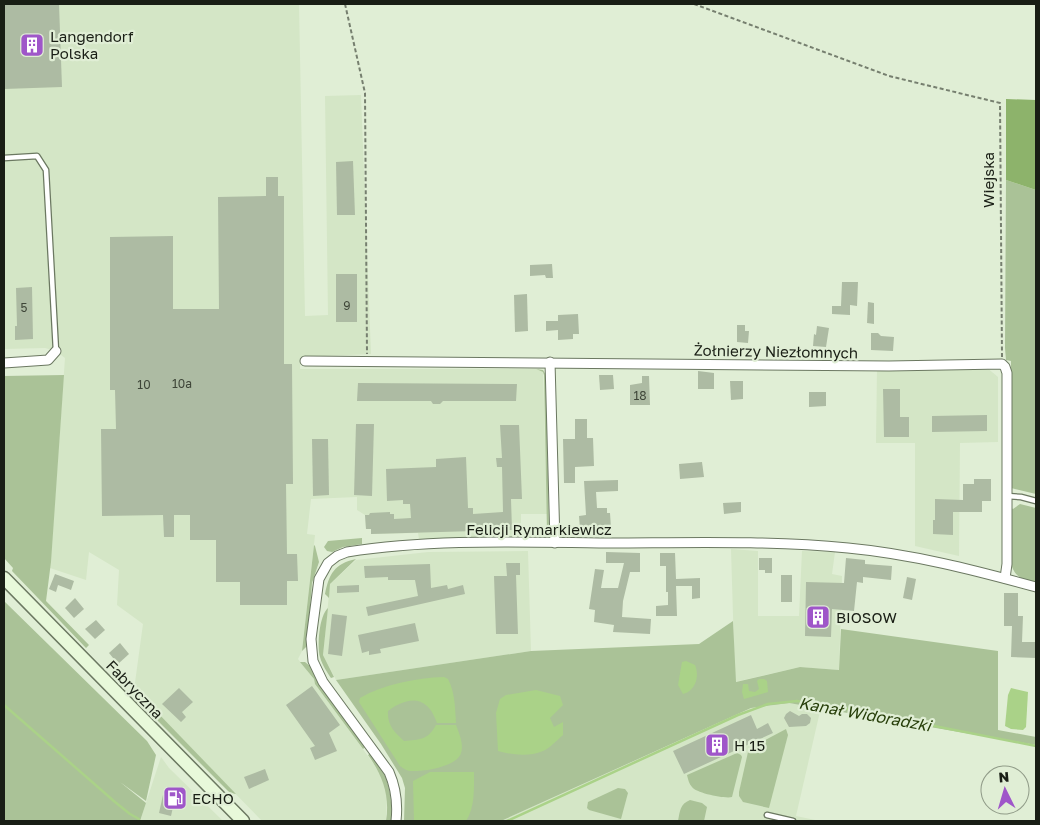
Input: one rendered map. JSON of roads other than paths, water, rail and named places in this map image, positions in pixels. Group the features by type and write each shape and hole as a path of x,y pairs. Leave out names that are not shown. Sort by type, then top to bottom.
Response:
{"street":[{"path":"4,362 48,360 56,351"},
{"name":"Żołnierzy Niezłomnych","path":"305,361 889,366 1002,364 1007,373 1007,496"},
{"path":"550,362 555,542"},
{"path":"1005,578 1007,496"},
{"name":"Felicji Rymarkiewicz","path":"396,821 397,800 393,780 389,772 323,682 313,660 312,640 321,574 328,563 337,556 347,552 438,544 555,542 767,544 849,548 899,554 940,562 1036,586"},
{"name":"Fabryczna","path":"4,578 243,821"}],"lane":[{"path":"4,158 37,156 46,170 56,351"},
{"path":"1007,496 1036,501"},
{"path":"766,815 792,821"}],"waterway":[{"name":"Kanał Widoradzki","path":"507,821 738,715 768,704 797,701 848,709 1036,746"},
{"name":"Kanał Widoradzki","path":"4,705 115,802 139,819 138,821"}],"place":[{"name":"Langendorf Polska","path":"32,45"},
{"name":"BIOSOW","path":"818,617"},
{"name":"H 15","path":"717,745"},
{"name":"ECHO","path":"175,798"}]}
